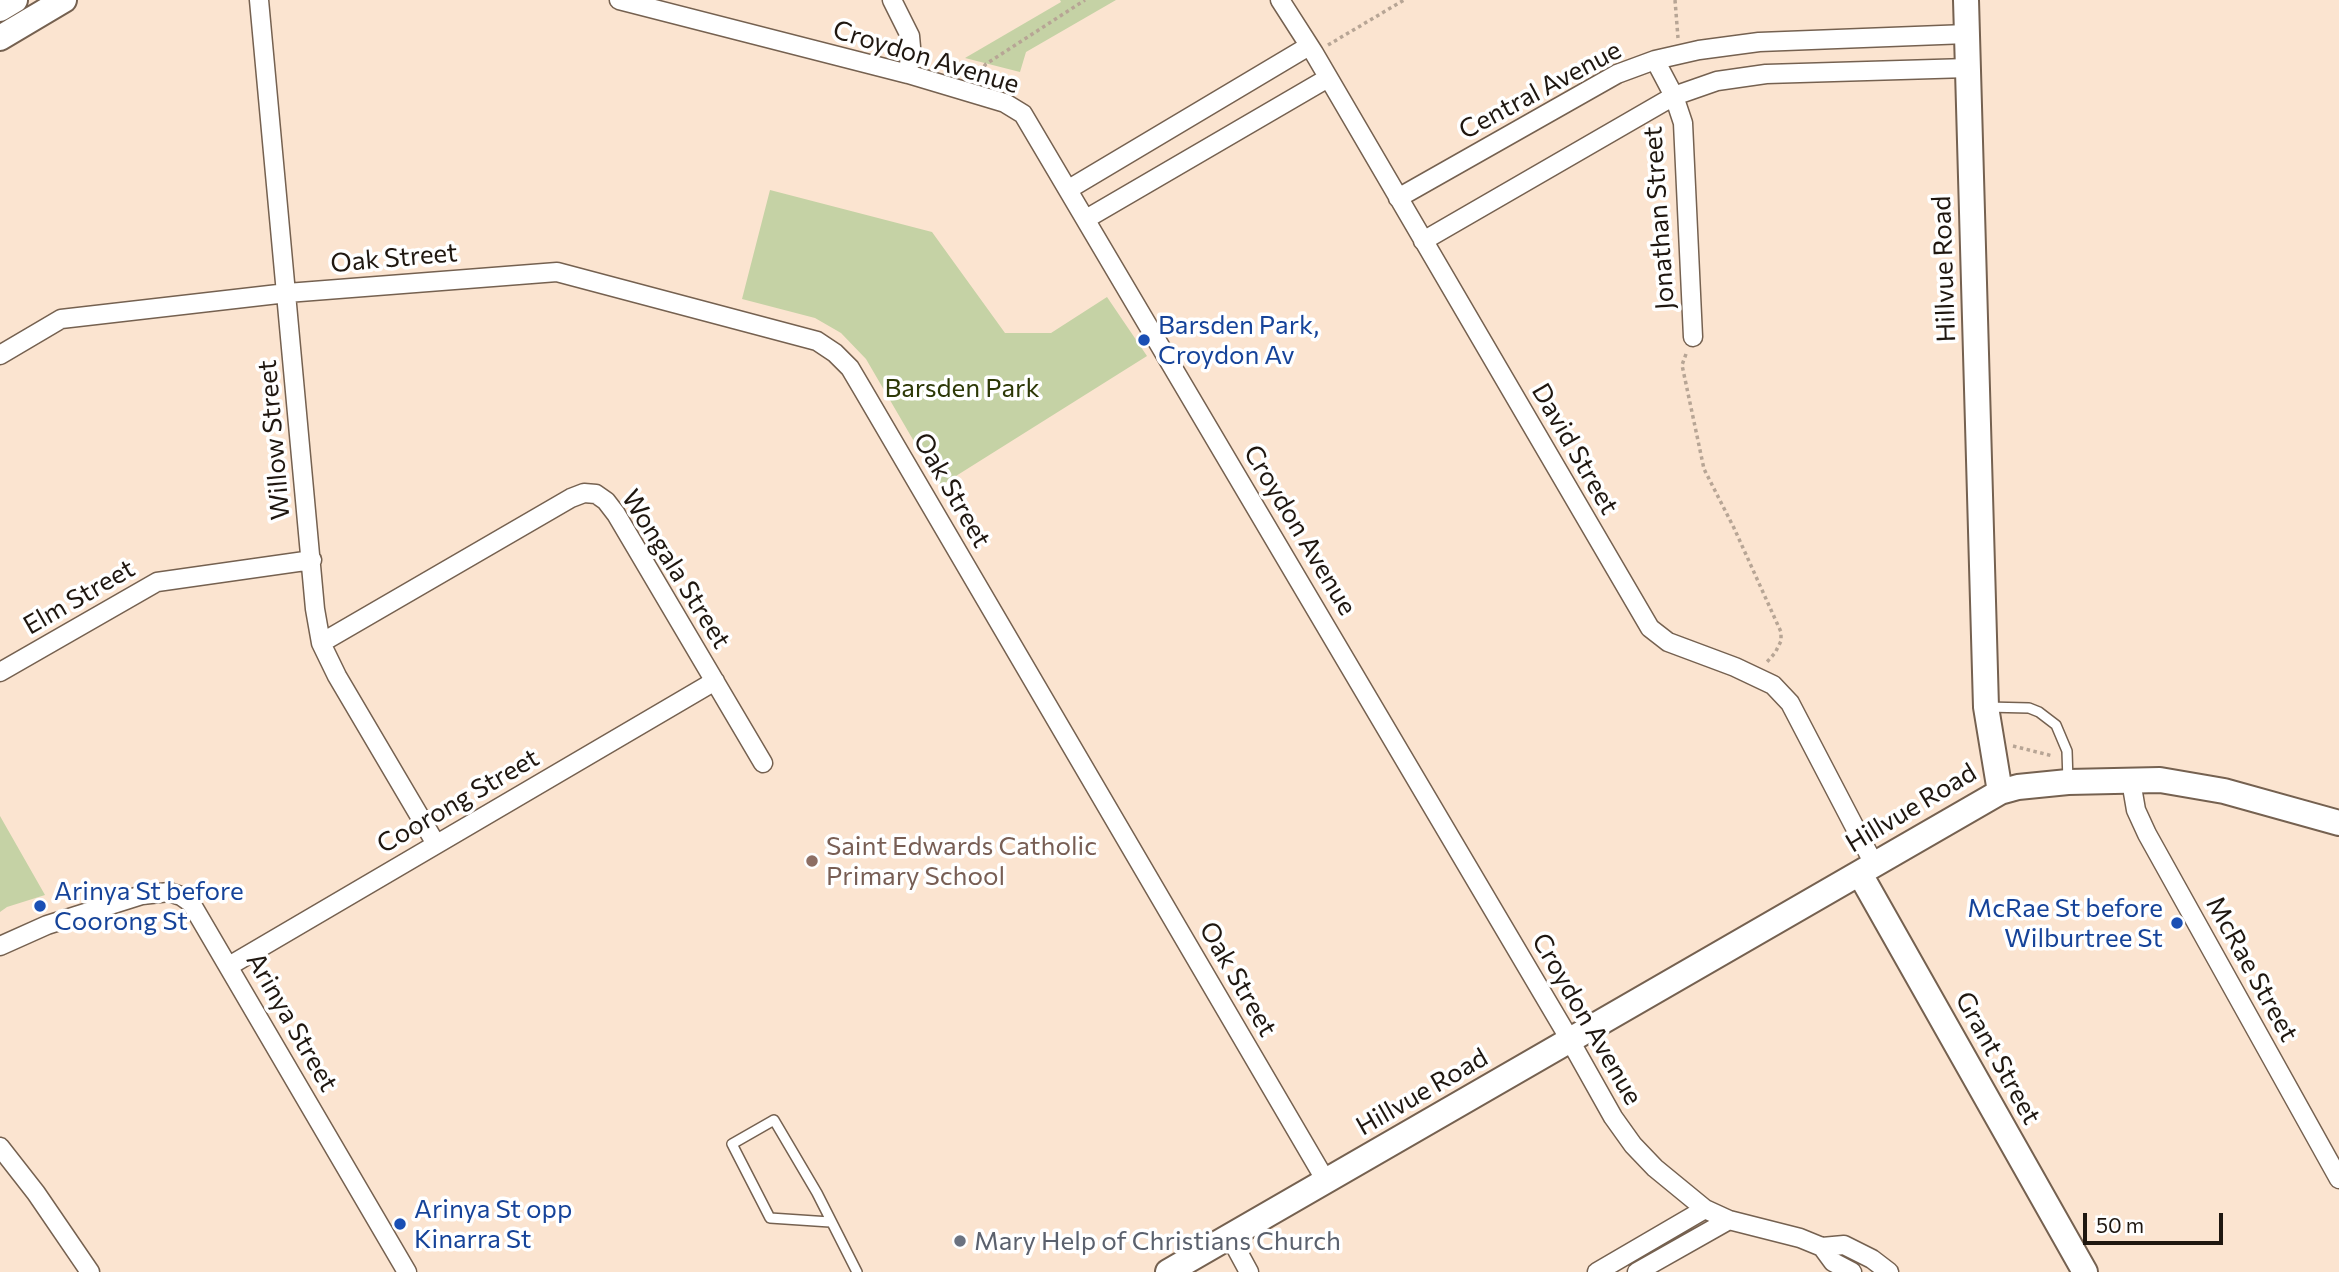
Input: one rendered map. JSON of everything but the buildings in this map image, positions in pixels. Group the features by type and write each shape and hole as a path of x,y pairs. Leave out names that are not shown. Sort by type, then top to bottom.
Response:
{"street":[{"path":"0,9 15,0"},
{"path":"0,38 64,0"},
{"name":"Willow Street","path":"259,0 315,609 321,643 337,676 436,844"},
{"name":"Croydon Avenue","path":"619,0 908,74 1006,103 1023,114 1613,1118 1633,1145 1655,1168 1705,1209 1729,1220 1800,1238 1822,1247 1844,1245 1872,1259 1889,1272"},
{"path":"892,0 910,36 908,74"},
{"name":"David Street","path":"1280,0 1312,49 1650,628 1668,642 1755,675 1773,685 1790,703 1868,870"},
{"name":"Hillvue Road","path":"1168,1272 2000,792 1986,707 1966,0"},
{"name":"Central Avenue","path":"1398,198 1617,74 1655,60 1759,41 1967,34"},
{"path":"1069,189 1312,49"},
{"name":"Jonathan Street","path":"1655,60 1674,96 1683,123 1693,337"},
{"path":"1423,241 1674,96 1717,81 1740,77 1968,68"},
{"path":"1086,219 1328,78"},
{"name":"Oak Street","path":"0,355 61,319 287,293 557,272 817,341 835,353 850,368 1326,1181"},
{"name":"Wongala Street","path":"321,643 571,498 584,493 596,494 606,501 616,514 763,763"},
{"name":"Elm Street","path":"0,672 157,582 312,560"},
{"name":"Coorong Street","path":"229,966 715,681"},
{"path":"2000,792 2068,771 2131,781 2185,783 2339,823"},
{"name":"McRae Street","path":"2131,781 2136,810 2147,834 2339,1179"},
{"name":"Grant Street","path":"1868,870 2085,1272"},
{"name":"Arinya Street","path":"0,946 58,921 142,895 169,892 181,895 191,903 407,1272"},
{"path":"0,1147 36,1193 90,1272"},
{"path":"1597,1272 1705,1209"},
{"path":"1637,1272 1729,1220"},
{"path":"1230,1237 1249,1272"},
{"name":"Croydon Avenue","path":"1822,1247 1833,1262 1852,1272"}],"lane":[{"path":"1986,707 2029,708 2039,712 2056,726 2062,736 2068,771"},
{"path":"830,1222 770,1218 732,1144 774,1120 817,1193 857,1272"}],"path":[{"path":"967,91 986,64 1084,0"},
{"path":"1312,49 1404,0"},
{"path":"1675,0 1679,54"},
{"path":"1693,337 1682,365 1704,469 1781,632 1775,653 1755,675"},
{"path":"1991,747 2006,744 2068,771"}],"green space":[{"path":"1060,0 1116,0 1026,52 1020,72 965,58 1061,2"},
{"name":"Barsden Park","path":"770,190 932,232 1005,333 1051,333 1107,297 1147,356 940,486 866,359 841,333 815,318 742,299"},
{"path":"0,816 45,895 7,907 0,912"}],"place":[{"name":"Barsden Park, Croydon Av","path":"1144,340"},
{"name":"Saint Edwards Catholic Primary School","path":"812,861"},
{"name":"Arinya St before Coorong St","path":"40,906"},
{"name":"McRae St before Wilburtree St","path":"2177,923"},
{"name":"Arinya St opp Kinarra St","path":"400,1224"},
{"name":"Mary Help of Christians Church","path":"960,1241"}]}
